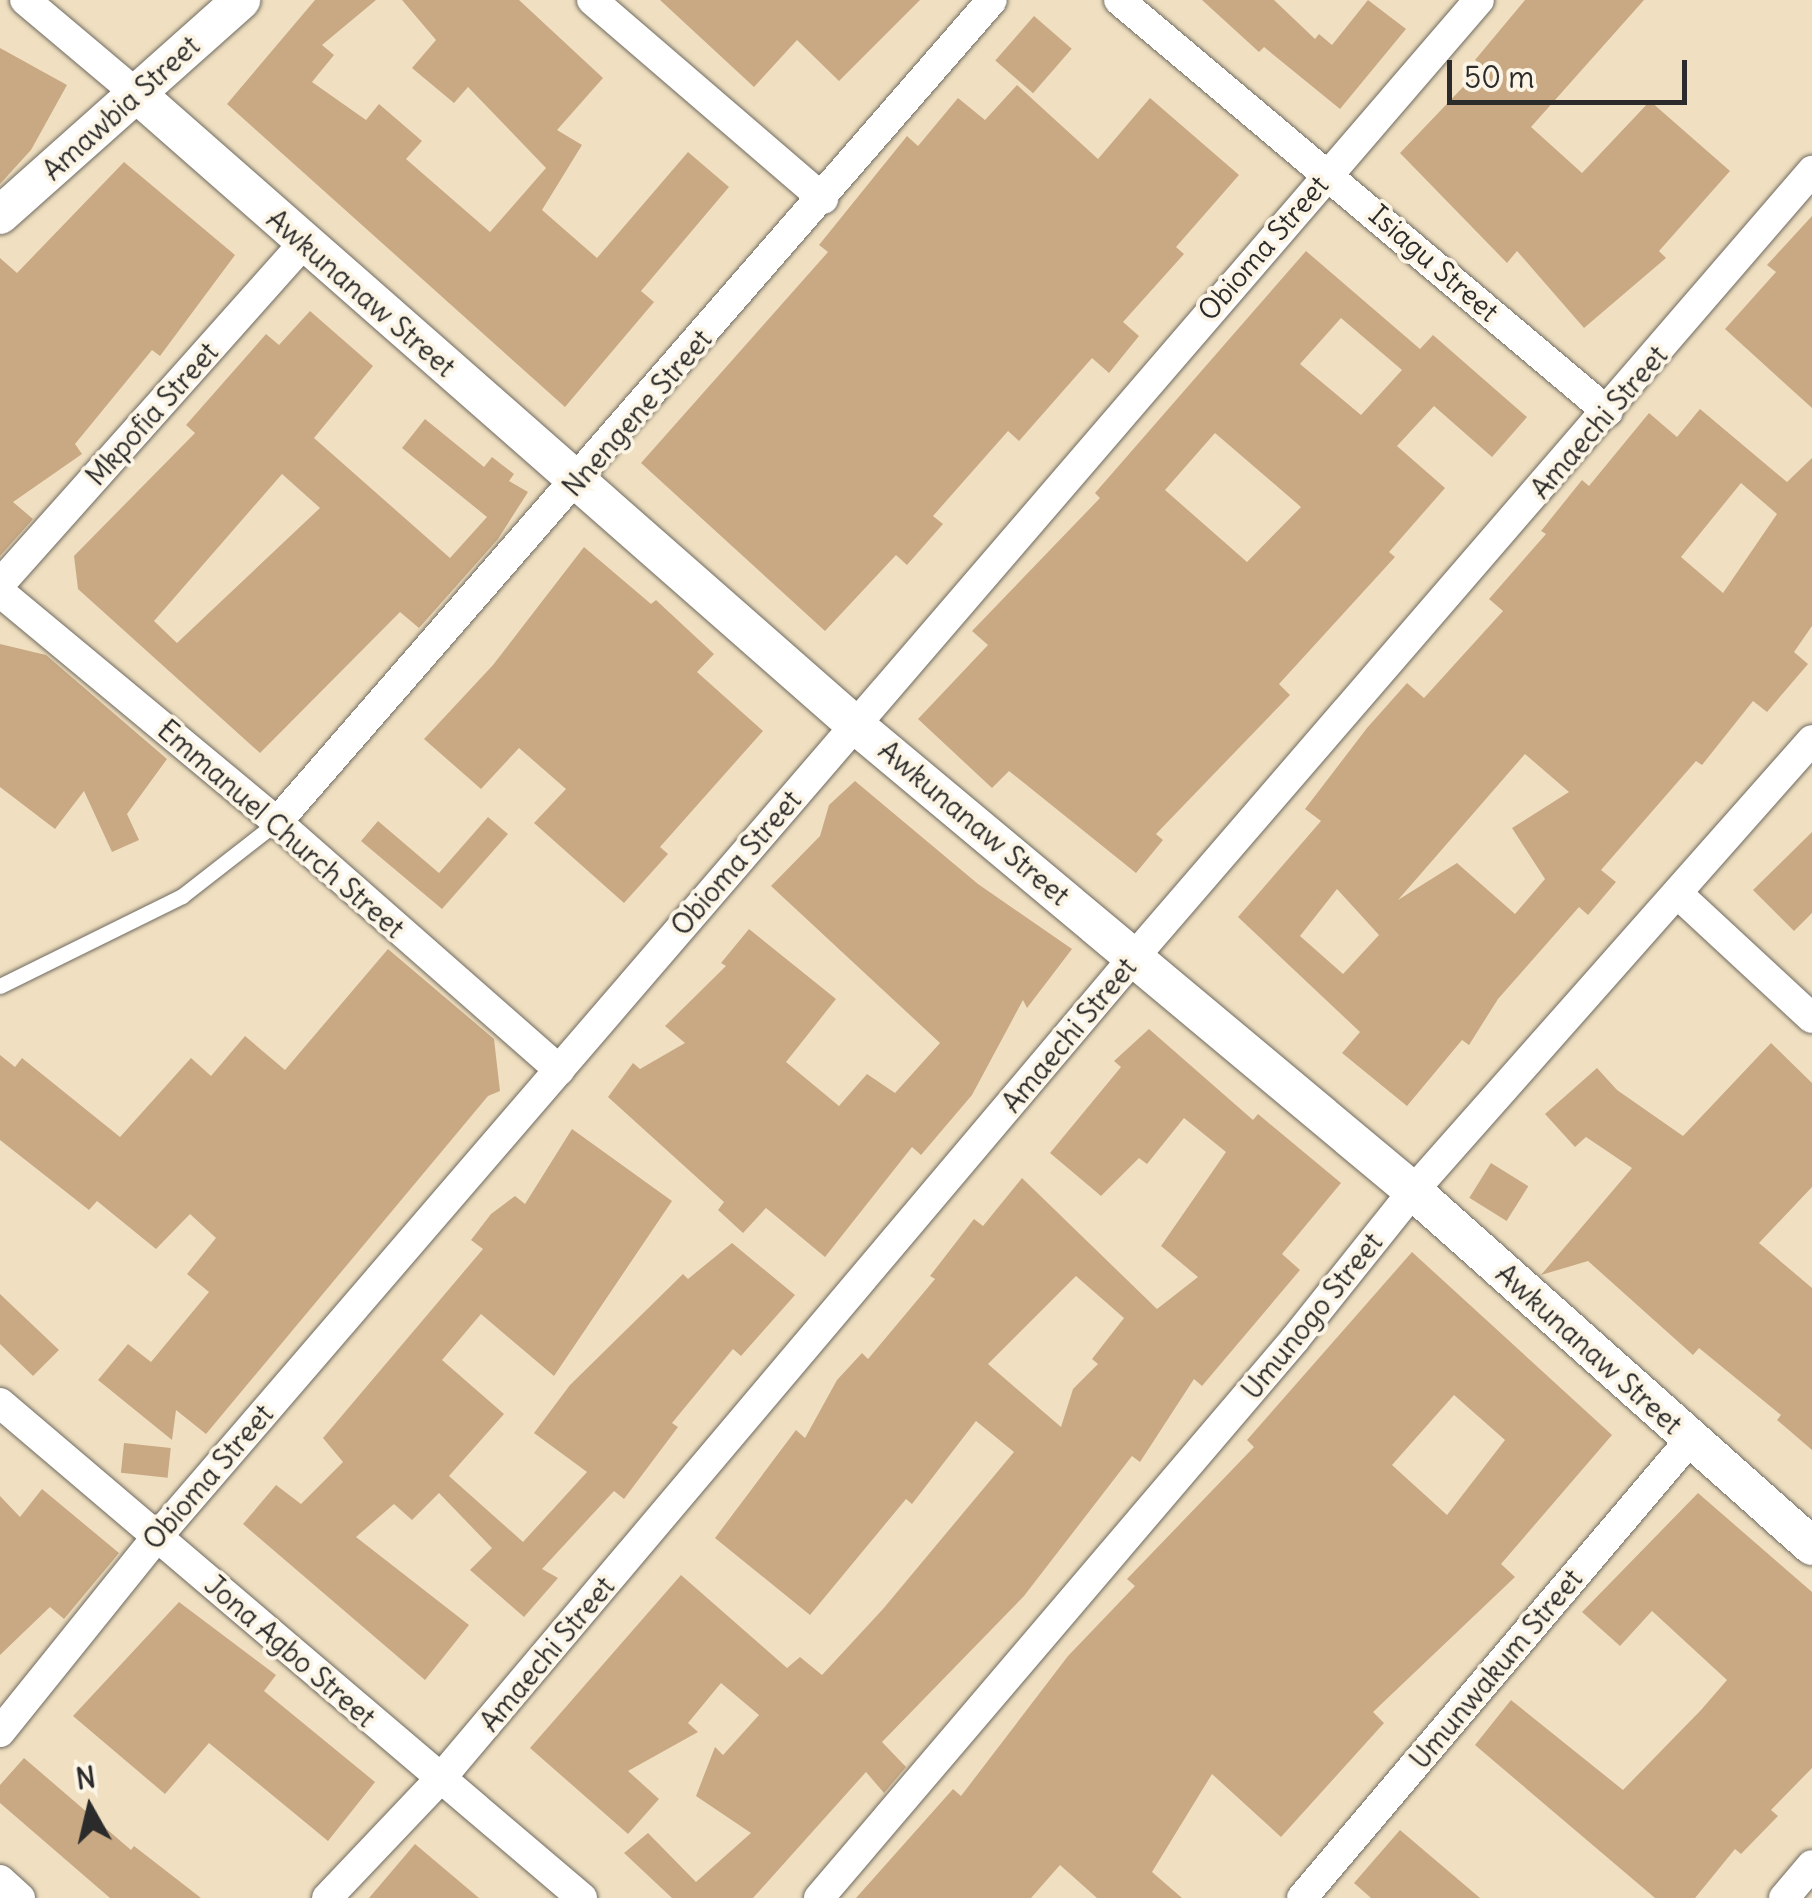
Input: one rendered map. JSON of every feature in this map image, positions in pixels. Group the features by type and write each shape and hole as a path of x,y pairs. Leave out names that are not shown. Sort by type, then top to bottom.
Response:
{"street":[{"path":"25,0 139,96"},
{"name":"Amawbia Street","path":"0,216 139,96 240,0"},
{"path":"592,0 823,199"},
{"name":"Nnengene Street","path":"278,822 992,0"},
{"name":"Isiagu Street","path":"1120,0 1608,412"},
{"name":"Obioma Street","path":"0,1732 156,1537 1479,0"},
{"name":"Awkunanaw Street","path":"139,96 854,724 1413,1190 1812,1546"},
{"name":"Amaechi Street","path":"327,1898 441,1778 1135,956 1812,172"},
{"name":"Mkpofia Street","path":"0,584 303,244"},
{"name":"Emmanuel Church Street","path":"0,592 278,822 559,1070"},
{"name":"Umunogo Street","path":"819,1898 1082,1593 1413,1190 1679,895 1812,740"},
{"path":"1679,895 1812,1018"},
{"name":"Jona Agbo Street","path":"0,1403 582,1898"},
{"name":"Umunwakum Street","path":"1302,1898 1690,1440"},
{"path":"1784,1898 1812,1865"},
{"path":"0,1880 20,1898"}],"lane":[{"path":"0,986 182,896 278,822"}],"building":[{"path":"315,0 376,0 322,45 334,55 312,82 366,120 379,104 422,141 406,159 490,232 546,168 468,87 454,103 412,68 436,40 402,0 519,0 603,78 557,130 582,145 542,210 597,258 688,152 729,187 641,291 654,302 565,407 227,104"},
{"path":"660,0 920,0 839,81 797,40 754,87"},
{"path":"1202,0 1274,0 1315,39 1319,34 1332,45 1368,0 1406,29 1340,109 1264,47 1259,52"},
{"path":"1525,0 1644,0 1531,127 1582,173 1650,101 1730,171 1659,251 1666,258 1584,328 1517,251 1507,263 1400,153 1483,66 1475,60"},
{"path":"1034,16 1072,49 1033,93 995,61"},
{"path":"0,48 67,85 31,150 0,184"},
{"path":"1017,85 1098,159 1150,98 1239,175 1176,247 1184,254 1123,322 1139,336 1109,373 1092,358 1019,441 1008,431 933,516 943,524 907,565 896,555 825,631 641,463 828,252 819,245 907,136 918,146 958,98 985,120"},
{"path":"124,162 235,255 160,356 152,350 75,444 82,454 13,502 33,519 0,556 0,258 17,273"},
{"path":"1812,216 1812,408 1725,329 1776,272 1767,265"},
{"path":"1306,251 1420,349 1433,335 1527,417 1492,457 1434,406 1397,446 1445,488 1389,552 1395,557 1279,684 1290,695 1156,834 1163,840 1136,873 1009,771 992,788 918,719 988,645 972,631 1100,498 1095,493","holes":["1341,318 1402,370 1361,415 1300,364","1215,433 1301,507 1247,562 1165,490"]},
{"path":"310,311 373,366 314,438 450,558 487,517 402,448 425,419 484,467 492,457 514,474 509,481 528,492 498,539 419,628 400,612 260,753 78,589 74,556 195,433 186,425 266,334 279,345","holes":["282,474 320,508 177,643 154,621"]},
{"path":"1700,409 1787,482 1812,458 1812,626 1794,652 1808,664 1767,712 1753,701 1702,765 1696,761 1601,870 1616,882 1588,915 1579,907 1498,999 1469,1045 1462,1040 1407,1106 1342,1053 1360,1032 1238,917 1321,821 1305,809 1367,728 1407,683 1424,698 1503,611 1489,599 1546,534 1541,531 1582,480 1589,486 1649,413 1677,437","holes":["1741,483 1777,514 1723,593 1681,557","1525,754 1569,792 1512,828 1545,879 1515,914 1457,863 1398,900","1337,889 1379,935 1343,974 1300,936"]},
{"path":"584,547 651,604 656,600 714,654 697,672 763,731 660,847 668,854 624,903 534,823 566,789 519,748 481,789 424,739 493,665"},
{"path":"0,644 46,655 167,759 127,814 139,840 112,852 84,791 55,829 0,787"},
{"path":"855,781 978,884 1072,949 1027,1008 1023,1000 972,1095 921,1155 912,1147 825,1257 766,1208 743,1233 718,1210 724,1202 608,1097 633,1063 640,1069 685,1043 665,1026 726,966 721,963 749,929 836,999 786,1062 839,1106 867,1074 895,1093 940,1043 771,886 820,836 829,805"},
{"path":"488,817 508,834 442,909 361,841 378,821 439,873"},
{"path":"1812,832 1812,913 1794,931 1753,890"},
{"path":"388,949 494,1039 500,1091 488,1096 206,1434 176,1410 172,1440 98,1380 128,1344 151,1362 209,1292 187,1274 216,1238 190,1214 156,1249 97,1201 89,1210 0,1140 0,1055 15,1067 22,1058 120,1137 191,1058 211,1076 245,1036 285,1070"},
{"path":"1149,1029 1253,1120 1258,1114 1341,1183 1282,1254 1300,1270 1202,1386 1194,1379 1140,1462 1132,1456 1024,1596 882,1742 906,1767 884,1793 866,1772 753,1898 672,1898 624,1853 648,1833 696,1882 751,1833 696,1796 715,1747 723,1755 759,1715 721,1683 688,1723 698,1732 628,1771 659,1799 628,1834 530,1748 681,1575 787,1668 800,1657 822,1675 883,1609 1014,1452 976,1421 912,1504 906,1499 810,1615 715,1538 796,1430 805,1438 837,1380 862,1353 868,1359 935,1279 930,1276 974,1219 983,1226 1022,1178 1157,1309 1198,1277 1161,1246 1226,1152 1184,1118 1147,1164 1139,1158 1101,1196 1050,1153 1121,1067 1114,1061","holes":["1076,1276 1124,1318 1092,1359 1098,1364 1073,1389 1061,1427 988,1364"]},
{"path":"1771,1043 1812,1083 1812,1187 1759,1243 1812,1288 1812,1450 1777,1420 1781,1415 1699,1348 1693,1355 1588,1261 1541,1275 1632,1168 1586,1137 1575,1147 1545,1114 1597,1068 1617,1090 1683,1136"},
{"path":"572,1129 672,1201 554,1376 481,1314 442,1360 504,1414 449,1476 523,1542 587,1472 534,1433 570,1385 683,1274 688,1279 732,1243 795,1295 741,1356 733,1349 672,1423 678,1427 624,1499 614,1491 542,1569 558,1578 524,1617 470,1570 492,1548 439,1493 412,1520 394,1504 356,1537 469,1625 425,1680 243,1524 276,1485 301,1504 343,1462 323,1438 483,1249 471,1240 491,1214 515,1196 525,1204"},
{"path":"1491,1163 1528,1186 1507,1221 1469,1198"},
{"path":"1412,1252 1612,1435 1501,1564 1515,1577 1373,1712 1384,1723 1281,1837 1212,1774 1152,1872 1182,1898 1097,1898 1060,1865 1031,1898 856,1898 953,1789 961,1796 1068,1656 1135,1586 1127,1579 1254,1447 1247,1440","holes":["1454,1395 1505,1440 1447,1515 1392,1465"]},
{"path":"0,1294 59,1350 33,1376 0,1344"},
{"path":"124,1443 171,1448 168,1478 121,1473"},
{"path":"42,1489 119,1553 64,1619 50,1607 0,1655 0,1496 20,1517"},
{"path":"1698,1493 1812,1592 1812,1768 1771,1810 1778,1816 1741,1854 1735,1849 1695,1898 1655,1898 1475,1745 1511,1700 1623,1790 1701,1710 1727,1680 1652,1611 1620,1646 1582,1612"},
{"path":"179,1602 276,1675 264,1691 375,1782 328,1841 209,1743 165,1794 73,1716"},
{"path":"24,1758 131,1850 134,1846 201,1898 110,1898 0,1803 0,1785"},
{"path":"1400,1830 1480,1898 1371,1898 1354,1883"},
{"path":"415,1844 479,1898 369,1898"}]}
